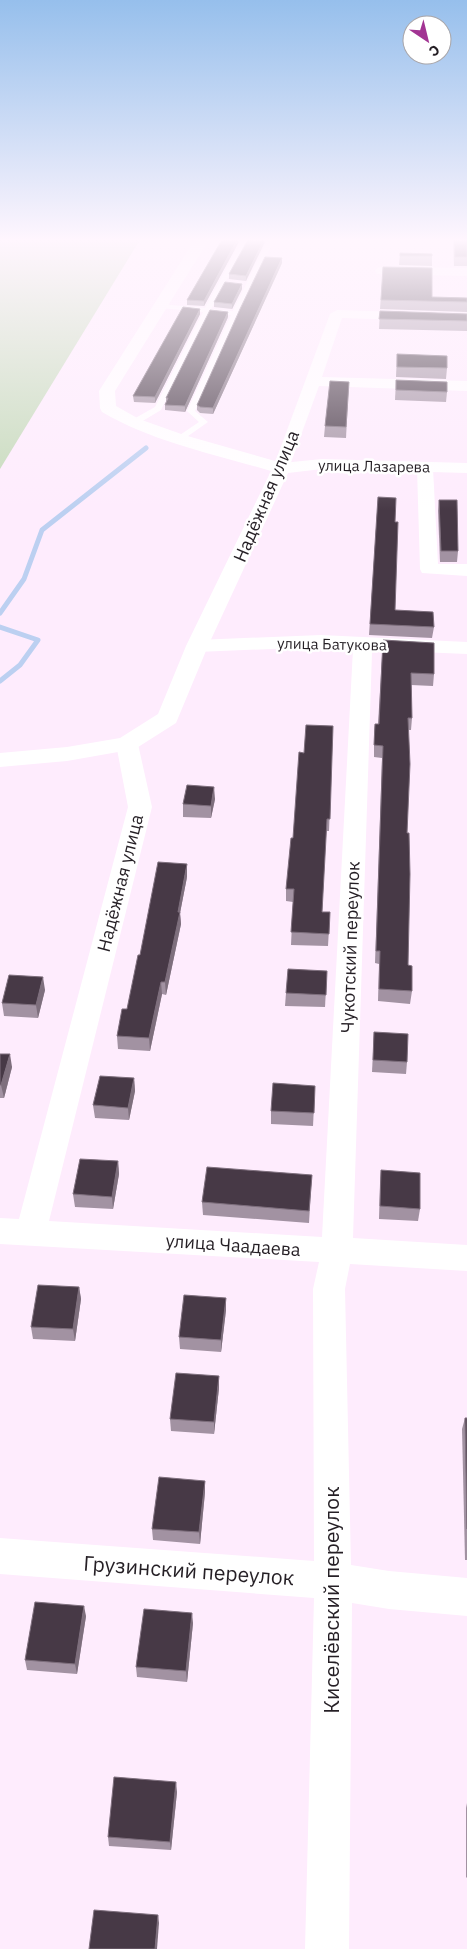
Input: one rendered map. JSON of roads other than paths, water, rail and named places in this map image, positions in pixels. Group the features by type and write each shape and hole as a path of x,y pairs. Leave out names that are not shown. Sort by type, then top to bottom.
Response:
{"street":[{"path":"146,329 108,391 108,408 133,423 178,439 256,459 281,468"},
{"name":"Надёжная улица","path":"31,1232 140,807 127,744 168,718 197,646 272,491 332,329"},
{"path":"313,381 467,386"},
{"name":"улица Лазарева","path":"281,468 322,464 467,468"},
{"path":"425,468 429,569 467,570"},
{"name":"улица Батукова","path":"197,646 321,641 467,648"},
{"name":"Чукотский переулок","path":"337,1251 364,643"},
{"path":"0,760 67,754 127,744"},
{"name":"улица Чаадаева","path":"0,1230 467,1258"},
{"name":"Киселёвский переулок","path":"327,1949 333,1581 329,1289 337,1251"},
{"name":"Грузинский переулок","path":"0,1556 333,1581 389,1590 467,1597"}],"lane":[{"path":"133,423 158,408 198,329"},
{"path":"178,439 204,422 191,411 228,329"}],"waterway":[{"path":"0,613 24,579 42,530 146,448"},
{"path":"0,627 38,640 20,665 0,681"}]}
